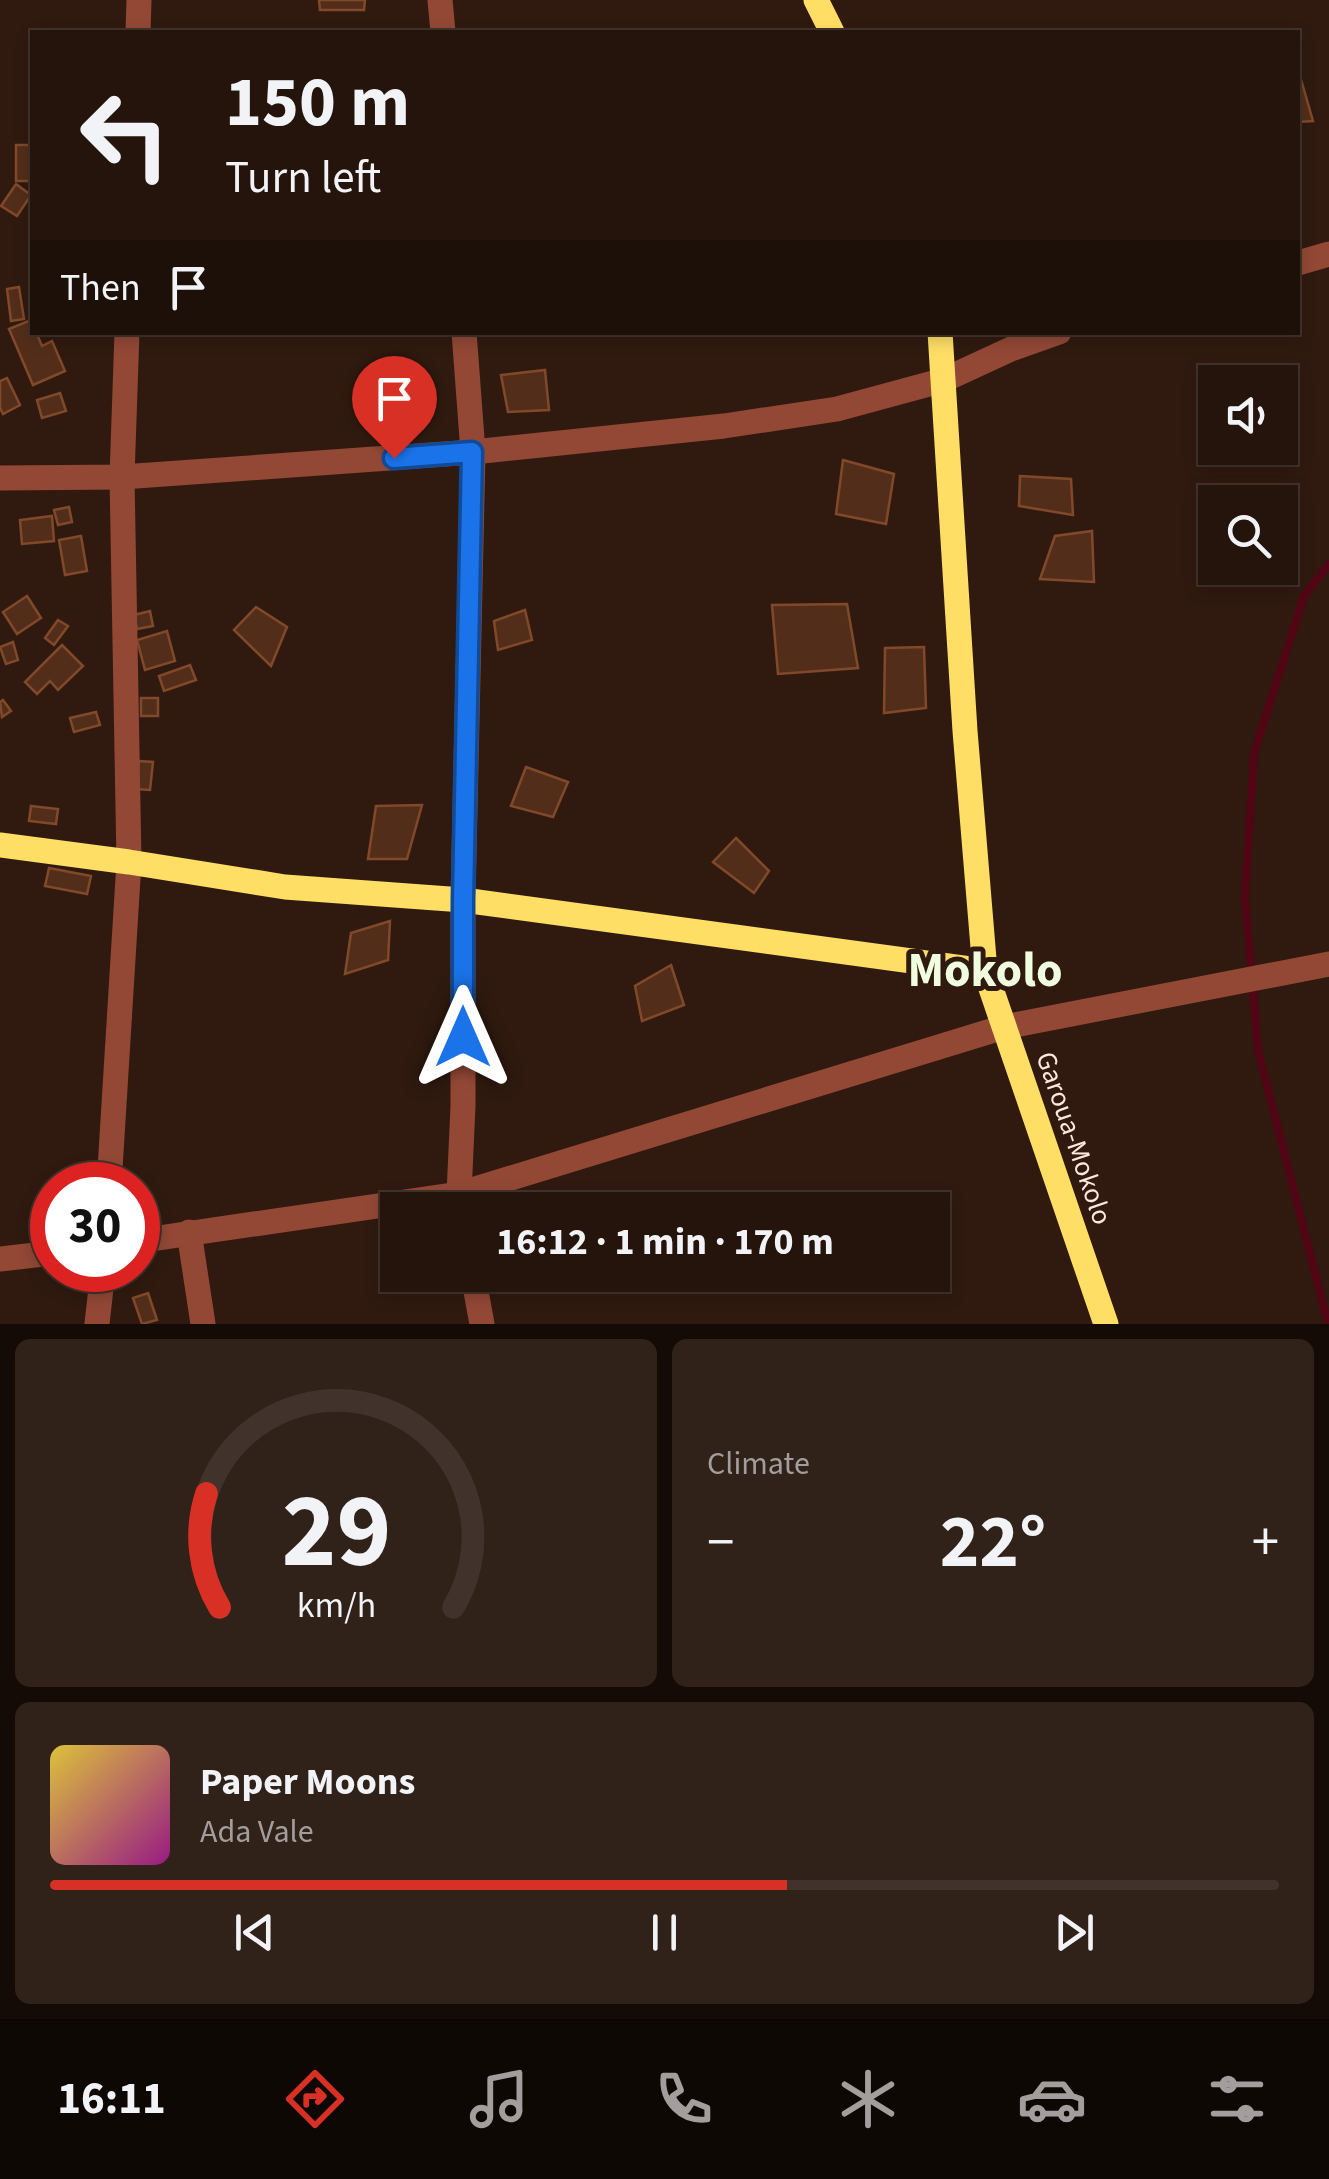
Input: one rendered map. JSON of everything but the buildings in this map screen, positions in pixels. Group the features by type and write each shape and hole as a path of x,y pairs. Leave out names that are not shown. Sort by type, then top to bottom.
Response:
{"main road":[{"path":"816,0 831,30"},
{"name":"Garoua-Mokolo","path":"940,335 985,971 1106,1324"},
{"path":"0,845 286,887 463,900 985,971"}],"street":[{"path":"138,30 139,0"},
{"path":"440,0 443,30"},
{"path":"1300,263 1329,254"},
{"path":"110,1162 129,862 122,477 127,335"},
{"path":"460,1192 472,452 464,335"},
{"path":"0,478 122,477 472,452 743,423 837,409 944,380 1051,335"},
{"path":"491,1192 1004,1027 1329,964"},
{"path":"160,1237 380,1211"},
{"path":"189,1232 204,1324"},
{"path":"0,1259 30,1255"},
{"path":"97,1324 100,1292"},
{"path":"477,1292 482,1324"}],"waterway":[{"path":"1328,1324 1258,1050 1245,897 1254,753 1304,596 1329,564"}],"district":[{"name":"Mokolo","path":"985,971"}],"route":[{"path":"394,458 472,452 463,1037"}]}
